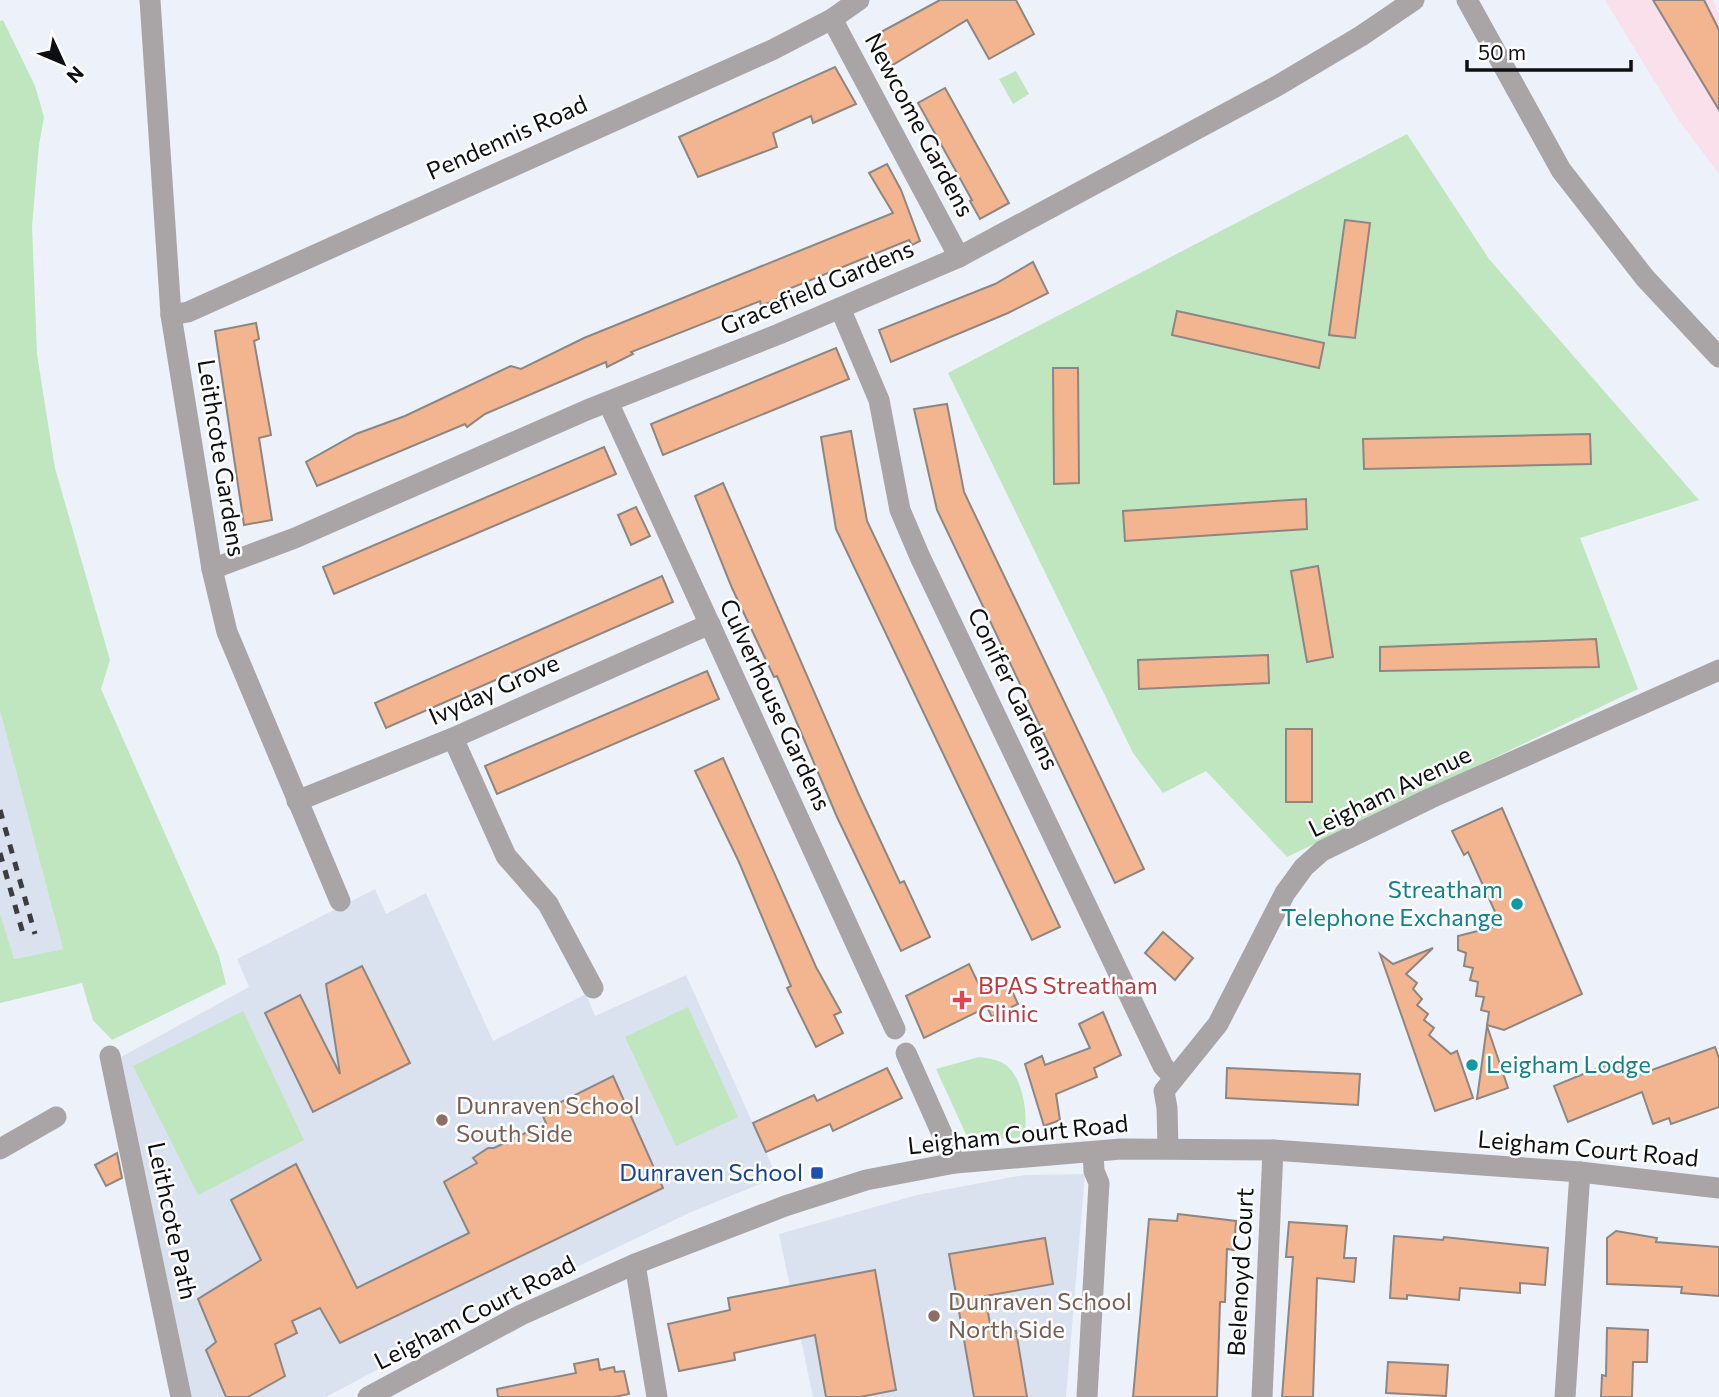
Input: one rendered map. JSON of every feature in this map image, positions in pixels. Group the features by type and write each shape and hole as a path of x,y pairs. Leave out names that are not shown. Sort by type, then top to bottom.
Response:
{"street":[{"name":"Leithcote Gardens","path":"150,0 172,315 212,569 227,632 340,901"},
{"name":"Pendennis Road","path":"172,315 188,312 772,50 832,19 859,0"},
{"name":"Gracefield Gardens","path":"212,569 295,538 608,402 959,257 1277,86 1361,36 1414,0"},
{"path":"1467,0 1561,170 1645,278 1719,357"},
{"name":"Newcome Gardens","path":"832,19 959,257"},
{"name":"Conifer Gardens","path":"840,308 879,400 901,510 920,557 1163,1066 1169,1085"},
{"name":"Culverhouse Gardens","path":"608,402 895,1029"},
{"name":"Ivyday Grove","path":"297,801 453,738 710,624"},
{"name":"Leigham Avenue","path":"1169,1085 1218,1024 1285,893 1304,867 1322,851 1431,798 1719,670"},
{"path":"453,738 506,856 548,904 593,988"},
{"path":"906,1053 955,1163"},
{"name":"Leithcote Path","path":"110,1056 181,1397"},
{"path":"1168,1148 1169,1085"},
{"path":"0,1149 56,1117"},
{"name":"Leigham Court Road","path":"368,1397 521,1315 635,1264 785,1206 866,1180 955,1163 1168,1148 1273,1150 1580,1172 1719,1188"},
{"name":"Belenoyd Court","path":"1262,1397 1273,1150"},
{"path":"1087,1397 1099,1183 1094,1171 1093,1152"},
{"path":"1565,1397 1580,1172"},
{"path":"635,1264 657,1397"},
{"path":"404,1377 411,1397"}],"shaded area":[{"path":"1605,0 1713,0 1719,14 1719,174 1677,118"},
{"path":"0,711 63,949 13,959 0,914"},
{"name":"Dunraven School South Side","path":"375,889 386,914 426,893 493,1041 586,994 595,1016 686,975 777,1177 689,1213 510,1299 326,1397 188,1397 121,1057 249,987 237,959"},
{"name":"Dunraven School North Side","path":"1085,1174 1066,1397 813,1397 779,1234 917,1195 1024,1175"}],"green space":[{"path":"3,20 35,86 44,117 32,226 37,354 55,468 110,660 101,689 219,956 226,984 112,1040 93,1020 82,983 0,1003 0,914 14,959 63,949 0,711 0,21"},
{"path":"1016,71 1029,94 1013,104 999,79"},
{"path":"1407,134 1489,259 1699,500 1580,538 1638,689 1287,857 1206,771 1163,793 1133,753 948,373"},
{"path":"688,1007 738,1117 676,1146 625,1037"},
{"path":"243,1011 304,1140 198,1195 133,1066"},
{"path":"979,1057 1001,1062 1015,1075 1025,1107 1024,1137 969,1141 936,1069"}],"building":[{"path":"940,0 1016,0 1034,34 989,59 967,20 886,69 870,38"},
{"path":"1653,0 1704,0 1719,30 1719,110"},
{"path":"835,67 856,104 813,123 811,116 773,133 777,147 698,177 679,137"},
{"path":"945,88 1009,203 980,219 918,103"},
{"path":"887,164 901,190 920,241 912,245 909,240 781,292 782,297 761,306 760,301 631,352 633,354 607,367 606,362 485,414 467,427 465,424 317,486 306,462 356,434 405,416 511,366 521,369 584,338 893,213 869,173"},
{"path":"1345,220 1370,223 1355,338 1329,335"},
{"path":"1033,262 1048,293 1008,313 891,362 879,330 995,284"},
{"path":"1177,311 1324,343 1319,368 1172,335"},
{"path":"256,323 259,339 254,341 271,435 259,438 272,520 244,525 215,331"},
{"path":"836,348 849,379 663,455 651,424"},
{"path":"1053,368 1078,368 1079,483 1054,484"},
{"path":"947,404 964,492 1144,869 1115,883 937,510 914,409"},
{"path":"851,431 867,521 1060,927 1032,940 836,529 821,437"},
{"path":"1590,434 1591,464 1364,469 1363,439"},
{"path":"604,447 616,474 334,594 323,567"},
{"path":"723,483 859,795 900,883 904,881 930,937 901,951 837,817 777,676 774,677 732,588 695,496"},
{"path":"1306,499 1307,529 1125,541 1123,511"},
{"path":"636,507 650,536 631,545 618,515"},
{"path":"1318,566 1333,657 1307,662 1291,571"},
{"path":"662,576 673,602 386,728 375,703"},
{"path":"1596,639 1599,667 1380,671 1380,647"},
{"path":"1268,655 1269,683 1139,689 1138,660"},
{"path":"707,671 719,699 497,794 485,766"},
{"path":"1286,729 1312,729 1312,802 1286,802"},
{"path":"723,758 816,967 841,1012 834,1015 843,1033 816,1047 787,988 791,986 739,862 695,771"},
{"name":"Streatham Telephone Exchange","path":"1502,808 1582,994 1504,1030 1487,1025 1489,1012 1481,1010 1484,997 1476,996 1478,982 1470,980 1473,968 1464,966 1466,953 1458,950 1458,936 1501,925 1468,852 1464,855 1452,831"},
{"path":"1163,932 1193,958 1175,980 1145,953"},
{"path":"1433,948 1406,974 1417,983 1413,989 1422,999 1417,1005 1428,1014 1424,1020 1434,1028 1429,1035 1451,1054 1457,1051 1473,1098 1435,1111 1380,954 1393,964"},
{"name":"BPAS Streatham Clinic","path":"969,964 979,985 984,982 987,992 1008,982 1018,1004 992,1017 987,1007 924,1038 906,996"},
{"path":"362,966 410,1063 313,1112 265,1013 300,995 340,1074 326,984"},
{"path":"1103,1012 1121,1055 1094,1068 1097,1077 1056,1094 1060,1120 1044,1126 1025,1064 1042,1056 1045,1065 1090,1048 1079,1024"},
{"path":"1487,1026 1508,1088 1477,1099"},
{"path":"1715,1047 1719,1058 1719,1107 1671,1124 1669,1118 1653,1124 1642,1092 1568,1122 1554,1086 1622,1058 1630,1078"},
{"path":"887,1068 902,1098 833,1131 830,1124 766,1152 753,1123 814,1095 817,1101"},
{"path":"1227,1068 1360,1074 1358,1105 1226,1098"},
{"path":"613,1076 663,1188 340,1343 320,1308 292,1321 297,1333 275,1344 285,1376 248,1397 226,1397 206,1350 216,1342 198,1299 261,1260 231,1200 296,1164 357,1288 469,1233 444,1182 477,1163 473,1158 488,1148 494,1148 546,1123 541,1112"},
{"path":"117,1153 122,1178 106,1186 95,1165"},
{"path":"1178,1214 1236,1221 1234,1250 1227,1249 1225,1302 1220,1302 1217,1397 1133,1397 1149,1219 1177,1221"},
{"path":"1289,1222 1347,1226 1344,1258 1356,1258 1354,1282 1317,1278 1313,1397 1282,1397 1293,1257 1286,1257"},
{"path":"1616,1231 1657,1238 1656,1242 1719,1247 1719,1296 1681,1293 1682,1287 1607,1284 1607,1238"},
{"path":"1394,1236 1443,1240 1444,1237 1548,1248 1545,1285 1520,1283 1520,1293 1460,1288 1459,1300 1407,1295 1407,1299 1390,1298"},
{"path":"1045,1238 1053,1284 985,1296 992,1335 1016,1331 1027,1397 974,1397 949,1254"},
{"path":"875,1270 896,1390 860,1397 826,1397 815,1335 734,1353 735,1360 679,1371 668,1324 730,1310 728,1298"},
{"path":"1607,1328 1648,1330 1647,1362 1633,1362 1632,1397 1601,1397 1602,1375 1606,1376"},
{"path":"598,1359 600,1370 614,1367 615,1372 624,1371 629,1394 614,1397 498,1397 497,1389 576,1373 574,1364"},
{"path":"1388,1362 1448,1365 1446,1396 1386,1393"}],"railway":[{"path":"0,810 35,934"},
{"path":"0,853 24,937"}],"place":[{"name":"Streatham Telephone Exchange","path":"1517,904"},
{"name":"BPAS Streatham Clinic","path":"962,1000"},
{"name":"Leigham Lodge","path":"1472,1065"},
{"name":"Dunraven School South Side","path":"442,1120"},
{"name":"Dunraven School","path":"817,1173"},
{"name":"Dunraven School North Side","path":"934,1316"}]}
